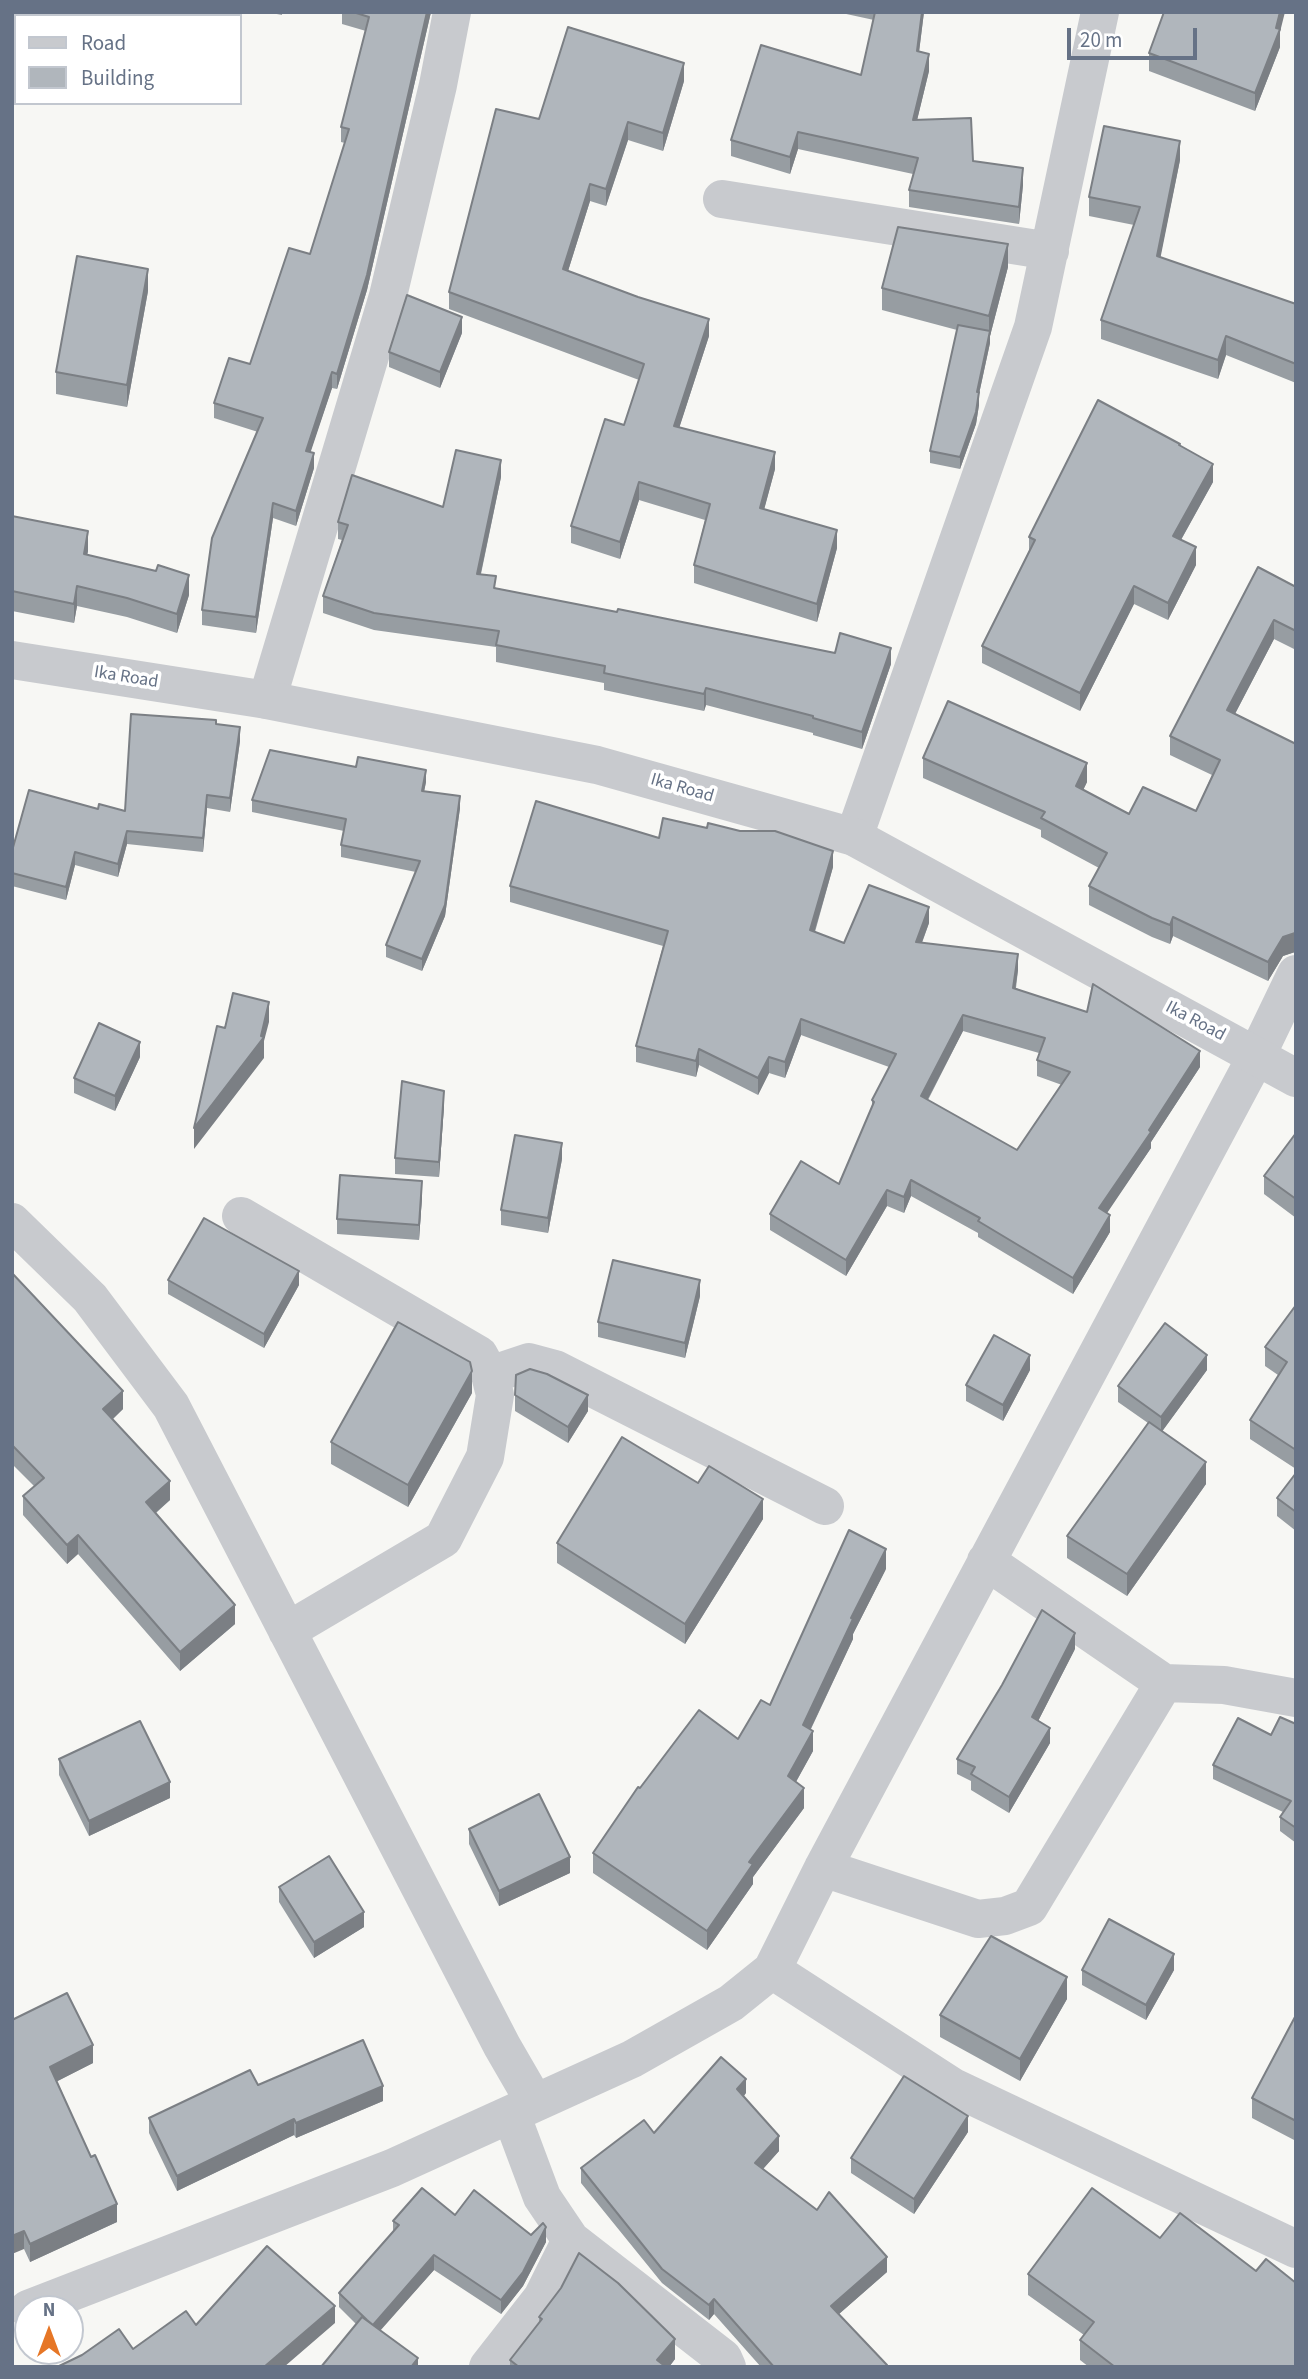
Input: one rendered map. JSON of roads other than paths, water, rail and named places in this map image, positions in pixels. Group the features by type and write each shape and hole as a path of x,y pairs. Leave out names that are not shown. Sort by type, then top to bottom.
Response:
{"street":[{"path":"267,700 388,296 438,85 452,12"},
{"path":"854,837 1033,327 1100,12"},
{"path":"722,199 1050,251"},
{"name":"Ika Road","path":"12,660 267,700 597,765 854,837 1296,1078"},
{"path":"64,2295 392,2168 632,2059 731,2003 772,1970 822,1868 1257,1055 1296,974"},
{"path":"241,1216 480,1355 490,1375 495,1395 485,1457 443,1539 287,1631"},
{"path":"12,1222 90,1298 170,1406 502,2046 523,2109 542,2197 571,2240 723,2358 727,2367"},
{"path":"490,1375 529,1362 555,1369 825,1506"},
{"path":"986,1561 1164,1683 1224,1685 1296,1698"},
{"path":"822,1868 978,1919 1005,1916 1029,1907 1164,1683"},
{"path":"772,1970 953,2087 1296,2249"},
{"path":"488,2367 542,2298 571,2240"}]}
